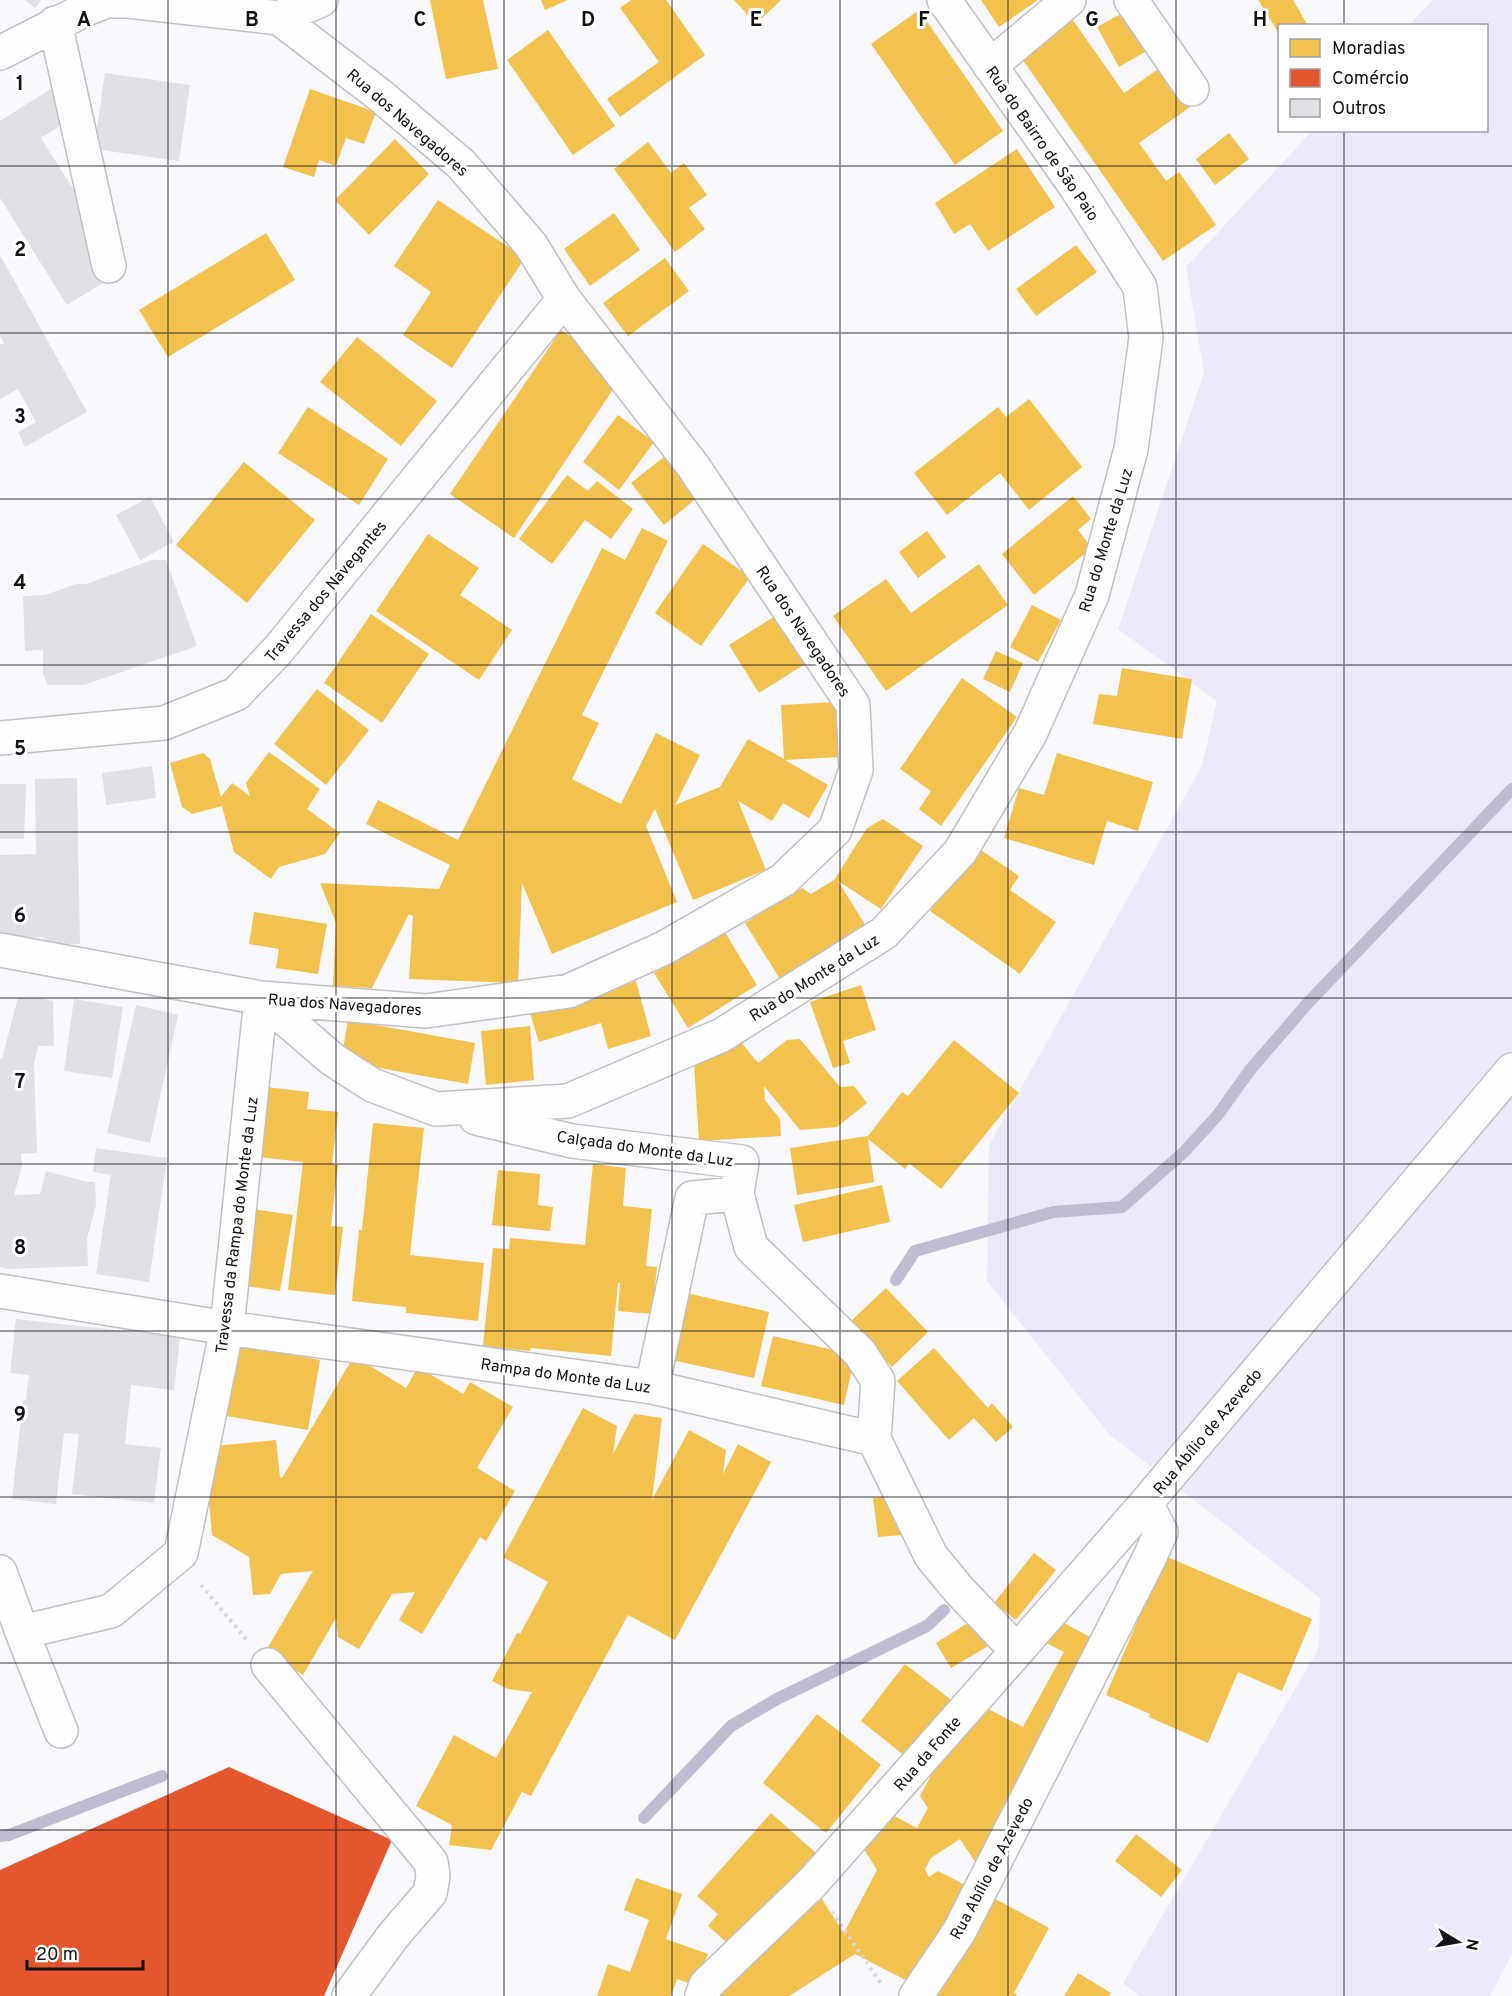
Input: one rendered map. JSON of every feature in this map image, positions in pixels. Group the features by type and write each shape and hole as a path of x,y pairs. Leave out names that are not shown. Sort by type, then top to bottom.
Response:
{"street":[{"path":"0,53 55,23 106,2 128,1 279,18 321,0"},
{"name":"Rua do Bairro de São Paio","path":"944,0 1076,188 1140,287"},
{"path":"990,66 1069,0"},
{"path":"1131,0 1192,89"},
{"name":"Rua dos Navegadores","path":"0,950 261,999 426,1011 569,991 664,948 783,880 835,830 856,770 853,705 693,466 564,299 531,245 461,164 381,96 279,18"},
{"path":"55,23 109,266"},
{"name":"Rua do Monte da Luz","path":"261,999 332,1059 372,1085 436,1109 568,1101 722,1035 884,933 960,852 1030,734 1092,595 1131,449 1146,338 1140,287"},
{"name":"Travessa dos Navegantes","path":"0,738 164,723 236,694 278,650 564,299"},
{"name":"Travessa da Rampa do Monte da Luz","path":"177,1557 181,1554 227,1328 261,999"},
{"name":"Rua Abílio de Azevedo","path":"916,1996 959,1932 1149,1559 1161,1532 1146,1503 1512,1070"},
{"name":"Calçada do Monte da Luz","path":"436,1109 529,1129 572,1141 742,1162 737,1194 751,1247 860,1353 878,1381 874,1439"},
{"path":"652,1387 692,1198 737,1194"},
{"name":"Rampa do Monte da Luz","path":"0,1291 227,1328 652,1387 874,1439"},
{"path":"874,1439 931,1556 959,1590 1017,1651"},
{"name":"Rua da Fonte","path":"702,1996 706,1985 812,1883 1146,1503"},
{"path":"22,1632 111,1611 177,1557"},
{"path":"0,1572 62,1731"},
{"path":"268,1665 431,1862 433,1876 430,1893 393,1936 349,1996"}],"path":[{"path":"177,1557 268,1665"},
{"path":"812,1883 883,1987"}],"shaded area":[{"path":"1433,0 1512,0 1512,1954 1490,1996 1139,1996 1123,1983 1319,1648 1320,1598 1109,1434 987,1281 989,1145 1202,766 1217,701 1118,629 1204,373 1186,267 1311,132 1488,132 1488,24 1410,24"}],"building: Moradias":[{"path":"430,0 483,0 498,69 446,79"},
{"path":"541,0 568,0 545,10"},
{"path":"631,0 666,0 705,55 620,117 607,99 659,62 620,8"},
{"path":"734,0 781,0 756,24"},
{"path":"981,0 1038,0 999,27"},
{"path":"1258,0 1293,0 1307,24 1278,24 1278,32"},
{"path":"1135,6 1157,45 1119,67 1097,27"},
{"path":"919,10 1003,131 955,165 871,44"},
{"path":"1070,16 1124,93 1171,60 1200,100 1139,143 1166,181 1179,172 1216,225 1163,261 1018,53"},
{"path":"548,30 615,126 573,155 507,60"},
{"path":"310,89 376,112 364,144 346,138 336,166 319,160 314,177 283,167"},
{"path":"1229,133 1249,159 1215,185 1196,159"},
{"path":"395,139 429,174 369,235 335,200"},
{"path":"648,142 671,173 684,163 707,195 689,208 705,229 675,252 614,169"},
{"path":"1017,149 1055,207 988,251 970,224 954,234 935,203"},
{"path":"438,200 525,258 452,368 403,335 431,292 394,266"},
{"path":"614,213 640,250 590,286 564,249"},
{"path":"266,233 295,280 168,357 139,310"},
{"path":"1076,245 1097,272 1036,316 1016,289"},
{"path":"665,258 689,291 628,336 603,303"},
{"path":"561,330 624,373 514,538 450,494"},
{"path":"357,337 437,401 401,446 320,382"},
{"path":"1029,399 1082,467 1029,510 1000,473 947,515 914,473 998,407 1006,417"},
{"path":"308,407 388,459 359,505 278,453"},
{"path":"618,415 654,442 619,490 583,462"},
{"path":"665,456 698,497 664,525 631,483"},
{"path":"244,462 315,520 247,603 176,545"},
{"path":"567,475 588,491 597,481 633,509 611,539 585,520 552,564 519,539"},
{"path":"1073,496 1091,519 1078,530 1092,548 1034,595 1002,554"},
{"path":"642,528 668,541 582,715 599,723 572,779 621,804 656,733 700,755 675,805 720,787 748,739 784,759 781,705 837,702 840,757 785,760 828,785 809,818 783,803 772,821 738,801 766,870 693,900 655,809 646,826 677,902 552,954 522,883 518,983 409,979 413,916 409,914 372,988 333,986 336,923 320,883 439,889 450,865 366,824 378,800 458,840 602,548 625,560"},
{"path":"927,531 946,557 918,578 899,552"},
{"path":"428,534 479,568 460,595 512,630 479,680 376,611"},
{"path":"703,544 750,577 701,646 655,613"},
{"path":"979,564 1008,605 886,691 833,616 886,579 911,613"},
{"path":"1032,605 1061,620 1038,662 1010,647"},
{"path":"780,613 810,661 759,693 729,645"},
{"path":"371,614 429,654 382,723 324,683"},
{"path":"996,651 1023,663 1010,692 983,679"},
{"path":"1122,668 1192,679 1182,739 1093,724 1099,694 1117,696"},
{"path":"962,678 1017,717 941,826 919,809 931,791 900,769"},
{"path":"317,689 369,730 326,785 274,744"},
{"path":"269,752 320,789 307,809 340,833 325,854 279,867 271,879 234,852 222,806 192,814 182,807 170,763 203,753 210,759 221,797 232,783 250,796 246,783"},
{"path":"1057,753 1153,782 1138,831 1107,821 1094,865 1004,838 1019,788 1044,795"},
{"path":"883,819 923,846 881,909 838,881 869,931 783,984 745,923 802,888 811,894 834,880 867,828"},
{"path":"975,846 1019,876 1010,890 1056,922 1020,974 930,911"},
{"path":"254,912 327,924 318,974 276,968 279,949 249,944"},
{"path":"723,929 757,985 688,1028 654,973"},
{"path":"636,981 651,1036 608,1049 601,1023 539,1042 530,1013"},
{"path":"861,985 876,1030 843,1041 850,1063 833,1068 810,1002"},
{"path":"348,1020 475,1043 468,1084 341,1061"},
{"path":"530,1026 534,1080 486,1085 481,1031"},
{"path":"800,1039 840,1087 854,1086 867,1103 837,1127 800,1130 764,1086 765,1100 780,1119 781,1136 699,1141 694,1064 741,1042 758,1063 787,1040"},
{"path":"954,1040 1019,1093 941,1189 909,1163 905,1169 868,1139 874,1182 797,1195 790,1148 868,1136 902,1092 908,1096"},
{"path":"266,1087 309,1092 307,1109 338,1112 332,1164 338,1165 331,1226 343,1227 335,1295 288,1290 303,1162 258,1157"},
{"path":"373,1123 424,1128 410,1255 484,1263 478,1321 406,1313 406,1307 352,1301"},
{"path":"593,1164 626,1168 623,1206 652,1209 646,1266 657,1267 652,1314 618,1311 620,1283 618,1283 611,1356 483,1346 493,1248 509,1249 510,1238 585,1245"},
{"path":"498,1170 540,1174 538,1205 553,1207 550,1231 492,1225"},
{"path":"882,1185 890,1222 803,1242 794,1205"},
{"path":"252,1209 293,1215 280,1291 240,1285"},
{"path":"886,1288 928,1332 892,1367 849,1323"},
{"path":"682,1292 769,1312 754,1378 667,1359"},
{"path":"773,1336 855,1355 844,1405 761,1386"},
{"path":"228,1343 320,1360 308,1430 215,1414"},
{"path":"934,1348 988,1408 992,1403 1013,1427 996,1442 974,1418 949,1440 897,1381"},
{"path":"354,1356 406,1388 418,1367 463,1394 470,1382 513,1407 477,1468 515,1491 486,1541 480,1537 422,1634 399,1620 415,1592 392,1594 359,1649 338,1637 336,1618 303,1675 265,1652 313,1571 281,1574 270,1594 253,1595 249,1557 212,1535 204,1447 276,1440 280,1477 282,1478"},
{"path":"583,1408 617,1426 613,1454 634,1414 662,1418 652,1500 689,1430 726,1450 723,1474 738,1444 771,1462 675,1640 628,1615 531,1796 522,1792 491,1850 449,1845 452,1825 416,1806 454,1735 496,1758 532,1692 508,1689 492,1681 517,1633 520,1634 548,1582 503,1557"},
{"path":"897,1496 901,1535 878,1537 873,1498"},
{"path":"1034,1553 1056,1570 1016,1620 994,1603"},
{"path":"1165,1556 1312,1619 1282,1691 1238,1672 1208,1743 1106,1695"},
{"path":"1054,1618 1100,1642 980,1869 960,1839 931,1858 925,1869 929,1877 938,1871 971,1888 919,1987 855,1954 789,1996 710,1996 730,1957 821,1898 844,1933 877,1870 862,1846 881,1809 917,1828 928,1808 920,1796 971,1700 1023,1727 1064,1652 1042,1641"},
{"path":"974,1619 990,1645 951,1668 936,1643"},
{"path":"905,1664 955,1703 910,1760 861,1721"},
{"path":"817,1714 881,1765 826,1833 763,1783"},
{"path":"771,1813 817,1854 733,1948 708,1926 718,1914 697,1896"},
{"path":"1136,1834 1182,1870 1161,1897 1115,1861"},
{"path":"636,1878 682,1894 666,1939 708,1954 696,1986 677,1979 671,1996 597,1996 608,1964 630,1972 649,1920 624,1910"},
{"path":"990,1896 1049,1928 1014,1993 1017,1994 1016,1996 936,1996"},
{"path":"1078,1973 1111,1993 1109,1996 1064,1996"}],"building: Comércio":[{"path":"229,1767 392,1840 324,1996 0,1996 0,1870"}],"building: Outros":[{"path":"25,0 41,0 35,8"},
{"path":"105,73 190,85 179,161 94,149"},
{"path":"52,88 71,119 41,138 124,270 67,305 0,198 0,121"},
{"path":"0,255 87,412 25,447 18,432 36,422 18,389 0,399 0,345 4,343 0,336"},
{"path":"150,497 174,542 140,560 116,515"},
{"path":"152,560 166,560 197,646 84,685 48,685 43,674 43,650 25,651 23,596 45,595 76,584 86,584"},
{"path":"152,766 156,798 106,805 102,773"},
{"path":"77,778 80,944 45,945 44,937 4,938 3,932 0,932 0,855 36,854 35,779"},
{"path":"0,784 26,784 24,839 0,839"},
{"path":"18,998 40,998 53,1001 54,1046 38,1046 34,1064 37,1153 21,1154 22,1166 14,1195 40,1194 46,1171 95,1182 96,1206 87,1238 88,1266 8,1269 0,1267 0,1059"},
{"path":"74,999 123,1007 112,1078 64,1071"},
{"path":"136,1005 178,1015 150,1143 107,1133"},
{"path":"96,1148 167,1158 149,1282 96,1274 111,1175 93,1172"},
{"path":"16,1319 180,1337 174,1390 131,1385 125,1444 161,1448 154,1503 72,1494 79,1434 64,1433 56,1504 12,1499 23,1400 26,1400 29,1375 10,1373"}],"waterway":[{"path":"896,1280 915,1251 1053,1212 1122,1207 1184,1152 1217,1116 1250,1070 1307,1004 1512,789"},
{"path":"644,1818 731,1726 777,1699 927,1626 944,1610"},
{"path":"0,1836 9,1835 162,1776"}]}
